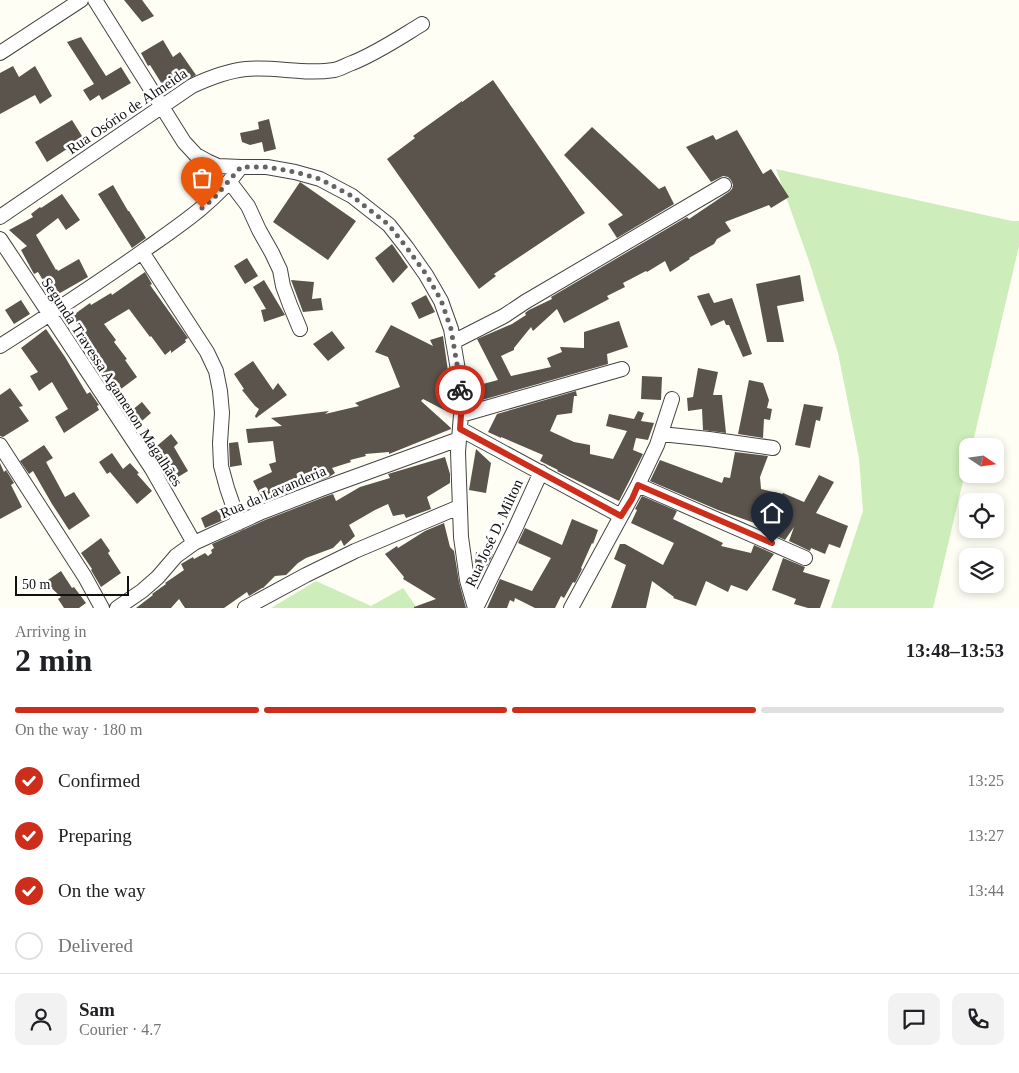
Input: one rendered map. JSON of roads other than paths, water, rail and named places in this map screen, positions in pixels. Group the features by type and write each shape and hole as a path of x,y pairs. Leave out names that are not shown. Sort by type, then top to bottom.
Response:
{"street":[{"path":"0,53 81,0"},
{"path":"96,0 184,142 196,155 218,166 267,167 320,179 352,196 389,225 426,274 441,300 451,329 458,370 461,537 467,580 476,608"},
{"name":"Rua Osório de Almeida","path":"0,216 161,106 208,78 247,69 302,72 336,70 363,58 422,24"},
{"path":"0,346 86,291 190,218 213,199 241,167"},
{"path":"229,182 248,206 272,253 280,270 283,286 300,329"},
{"path":"453,342 504,316 724,185"},
{"name":"Segunda Travessa Agamenon Magalhães","path":"0,239 152,470 194,544"},
{"path":"142,252 207,352 216,371 222,413 221,466 226,488 239,523"},
{"name":"Rua da Lavanderia","path":"117,608 142,591 158,577 176,556 194,544 262,512 324,488 460,428 622,369"},
{"path":"571,608 632,499 657,446 672,399"},
{"path":"460,428 621,516"},
{"path":"661,434 773,448"},
{"path":"0,445 85,577 102,608"},
{"name":"Rua José D. Milton","path":"476,608 515,529 540,472"},
{"path":"638,485 805,558"},
{"path":"245,608 356,551 459,507"}]}
